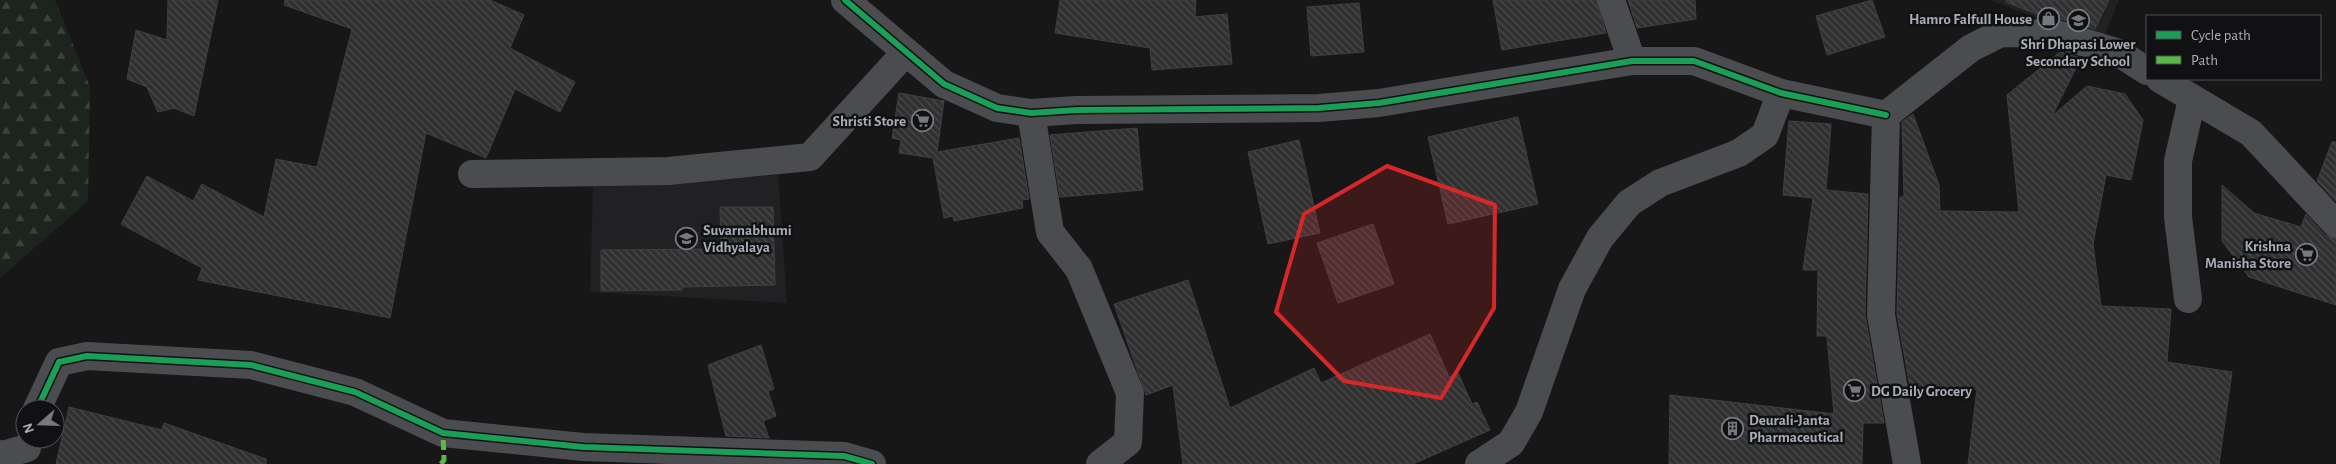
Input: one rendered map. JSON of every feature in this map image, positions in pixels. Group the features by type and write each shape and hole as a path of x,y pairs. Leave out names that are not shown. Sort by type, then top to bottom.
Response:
{"street":[{"path":"844,0 944,84 996,108 1031,113 1077,110 1319,108 1379,103 1632,61 1694,61 1781,93 1886,115"},
{"path":"1611,0 1632,61"},
{"path":"1886,115 1971,48 2001,33 2056,34 2119,53 2146,70"},
{"path":"472,174 668,171 810,157 906,52"},
{"path":"2162,80 2251,133 2336,224"},
{"path":"1479,464 1511,443 1529,412 1572,289 1600,238 1628,203 1660,184 1740,153 1765,135 1781,93"},
{"path":"2188,299 2178,217 2178,160 2192,99"},
{"path":"1031,113 1050,232 1079,269 1130,393 1128,442 1100,464"},
{"path":"1886,115 1881,315 1908,464"},
{"path":"42,399 59,362 87,356 251,365 355,392 442,433 583,447 844,456 872,464"},
{"path":"0,454 30,450"}],"highlighted area":[{"path":"1387,166 1495,205 1494,308 1441,398 1344,381 1276,312 1304,214"}],"shaded area":[{"name":"Shri Dhapasi Lower Secondary School","path":"1990,0 2119,0 2102,42"},
{"name":"Suvarnabhumi Vidhyalaya","path":"778,175 787,303 590,292 593,186"}],"green space":[{"path":"0,0 55,0 90,87 88,201 0,278"}],"building":[{"path":"168,0 218,0 194,116 174,108 158,112 147,87 127,79 136,30 167,40"},
{"path":"285,0 490,0 524,15 510,48 575,82 560,112 515,89 486,158 426,133 390,318 198,280 202,268 121,224 147,176 193,201 202,184 264,217 276,159 317,167 352,29 284,5"},
{"path":"1060,0 1196,0 1195,17 1227,14 1232,64 1152,70 1150,48 1055,33"},
{"path":"1493,0 1596,0 1606,33 1502,50"},
{"path":"1628,0 1695,0 1696,19 1637,28"},
{"path":"1872,0 1885,37 1827,55 1816,16"},
{"name":"Shri Dhapasi Lower Secondary School","path":"2006,0 2109,0 2095,29 2061,19 2047,18 2006,2"},
{"path":"1359,3 1364,52 1311,56 1307,7"},
{"path":"2060,52 2081,58 2052,116 2087,86 2125,94 2143,120 2131,180 2106,175 2093,244 2101,306 2171,309 2167,362 2232,372 2219,464 1968,464 1977,389 1911,393 1897,314 1900,197 1904,197 1902,122 1913,114 1939,185 1940,211 2019,212 2007,95"},
{"path":"899,93 944,101 937,152 1019,138 1029,199 1022,200 1023,208 954,221 953,216 944,218 933,158 899,153 901,140 892,138"},
{"path":"1518,117 1538,204 1448,224 1428,137"},
{"path":"1789,121 1831,124 1826,190 1868,194 1865,315 1884,423 1863,423 1862,464 1669,464 1670,395 1834,414 1827,336 1817,336 1818,270 1803,270 1813,198 1783,195"},
{"path":"1137,128 1143,190 1060,197 1050,135"},
{"path":"1299,140 1320,233 1268,244 1248,152"},
{"path":"2332,142 2336,142 2336,201 2317,181"},
{"path":"2222,185 2254,213 2301,227 2306,214 2325,235 2336,239 2336,305 2249,277 2222,241"},
{"path":"720,207 773,207 775,285 682,287 682,290 601,291 601,250 721,249"},
{"path":"1373,224 1394,284 1338,303 1317,243"},
{"path":"1188,280 1230,408 1314,368 1321,383 1430,334 1449,377 1458,373 1472,404 1477,402 1490,430 1413,464 1183,464 1173,385 1146,395 1114,304"},
{"path":"761,345 774,389 768,391 776,416 763,421 769,438 726,436 708,365"},
{"path":"69,407 162,430 164,423 266,459 266,464 56,464 59,449 65,449 65,425"}],"marked path":[{"path":"441,464 444,460 443,433"}],"cycle path":[{"path":"845,0 944,84 997,108 1031,113 1077,110 1319,108 1379,103 1632,61 1694,61 1781,93 1886,115"},
{"path":"42,399 59,362 87,356 251,365 355,392 443,433 583,447 844,456 872,464"}],"place":[{"name":"Hamro Falfull House","path":"2048,19"},
{"name":"Shri Dhapasi Lower Secondary School","path":"2078,21"},
{"name":"Shristi Store","path":"922,121"},
{"name":"Suvarnabhumi Vidhyalaya","path":"687,239"},
{"name":"Krishna Manisha Store","path":"2307,255"},
{"name":"DG Daily Grocery","path":"1855,391"},
{"name":"Deurali-Janta Pharmaceutical","path":"1733,429"}]}
